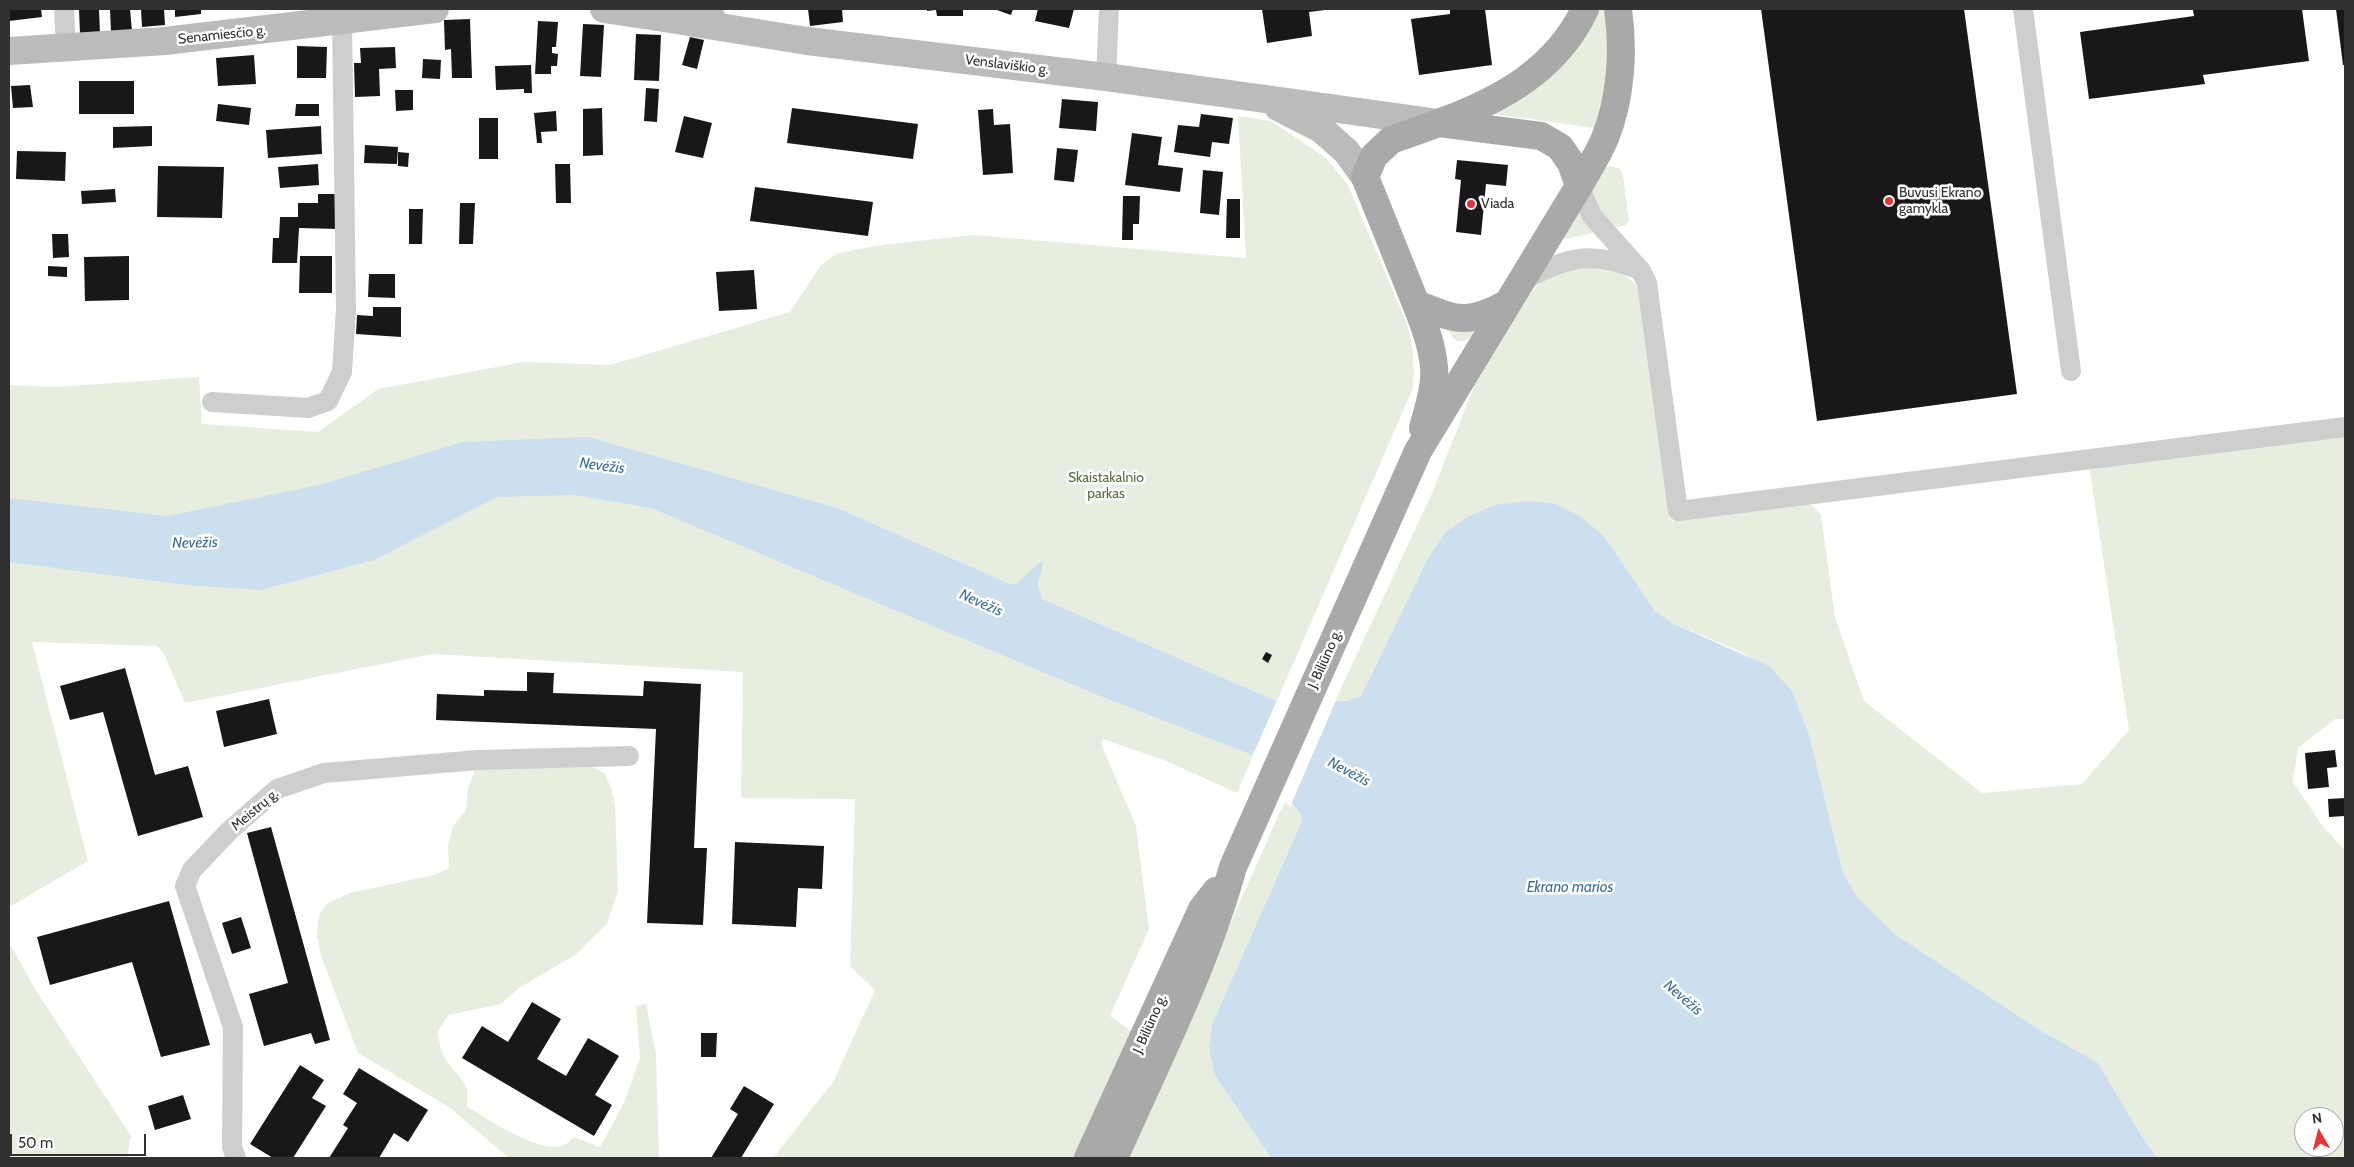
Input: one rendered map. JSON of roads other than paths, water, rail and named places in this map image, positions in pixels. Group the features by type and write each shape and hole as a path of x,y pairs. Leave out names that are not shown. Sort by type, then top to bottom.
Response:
{"main road":[{"name":"Senamiesčio g.","path":"9,51 164,41 350,16 435,9"},
{"path":"615,9 662,13"},
{"path":"695,23 711,19 729,9"},
{"path":"741,9 756,32"},
{"path":"1365,177 1374,156 1391,140 1473,110 1510,92 1542,67 1564,46 1585,9"},
{"name":"J. Biliūno g.","path":"1114,1158 1203,956 1220,913 1233,867 1418,451 1579,186 1605,138 1615,100 1621,57 1618,9"},
{"name":"Venslaviškio g.","path":"662,13 695,23 807,41 1106,77 1439,122"},
{"name":"Venslaviškio g.","path":"1258,98 1321,129 1346,151 1365,177"},
{"path":"1439,122 1541,136 1560,147 1571,163 1579,186"},
{"name":"J. Biliūno g.","path":"1365,177 1427,332 1434,368 1431,396 1418,451"},
{"path":"1416,304 1455,318 1472,319 1489,314 1512,294"},
{"name":"J. Biliūno g.","path":"1088,1158 1202,909 1233,867"}],"street":[{"path":"64,9 66,48"},
{"path":"1106,77 1109,9"},
{"path":"2023,9 2070,371"},
{"path":"212,402 308,408 328,402 342,372 346,309 346,189 350,16"},
{"path":"1579,186 1592,216 1641,271 1647,283 1678,511 2345,427"},
{"path":"1512,294 1557,263 1593,258 1616,261 1641,271"},
{"name":"Meistrų g.","path":"236,1158 232,1148 233,1028 185,886 192,870 229,831 277,789 324,773 478,760 629,756"}],"water":[{"name":"Ekrano marios","path":"588,437 837,508 1012,585 1019,582 1040,562 1043,564 1038,584 1042,599 1276,701 1347,701 1361,696 1428,558 1446,532 1469,516 1495,505 1528,501 1556,504 1581,517 1604,536 1655,611 1672,623 1769,666 1792,691 1809,734 1843,873 1858,898 1896,935 2035,1027 2098,1063 2157,1158 1271,1158 1214,1074 1209,1047 1212,1024 1302,821 1299,812 1250,754 1100,696 651,508 574,495 497,497 374,560 261,590 186,585 9,562 9,498 167,516 319,485 463,442"}],"place":[{"name":"Buvusi Ekrano gamykla","path":"1889,201"},
{"name":"Viada","path":"1471,204"}],"water label":[{"name":"Nevėžis","path":"602,466"},
{"name":"Nevėžis","path":"195,543"},
{"name":"Nevėžis","path":"981,603"},
{"name":"Nevėžis","path":"1349,772"},
{"name":"Nevėžis","path":"1683,998"}],"park label":[{"name":"Skaistakalnio parkas","path":"1106,486"}]}
